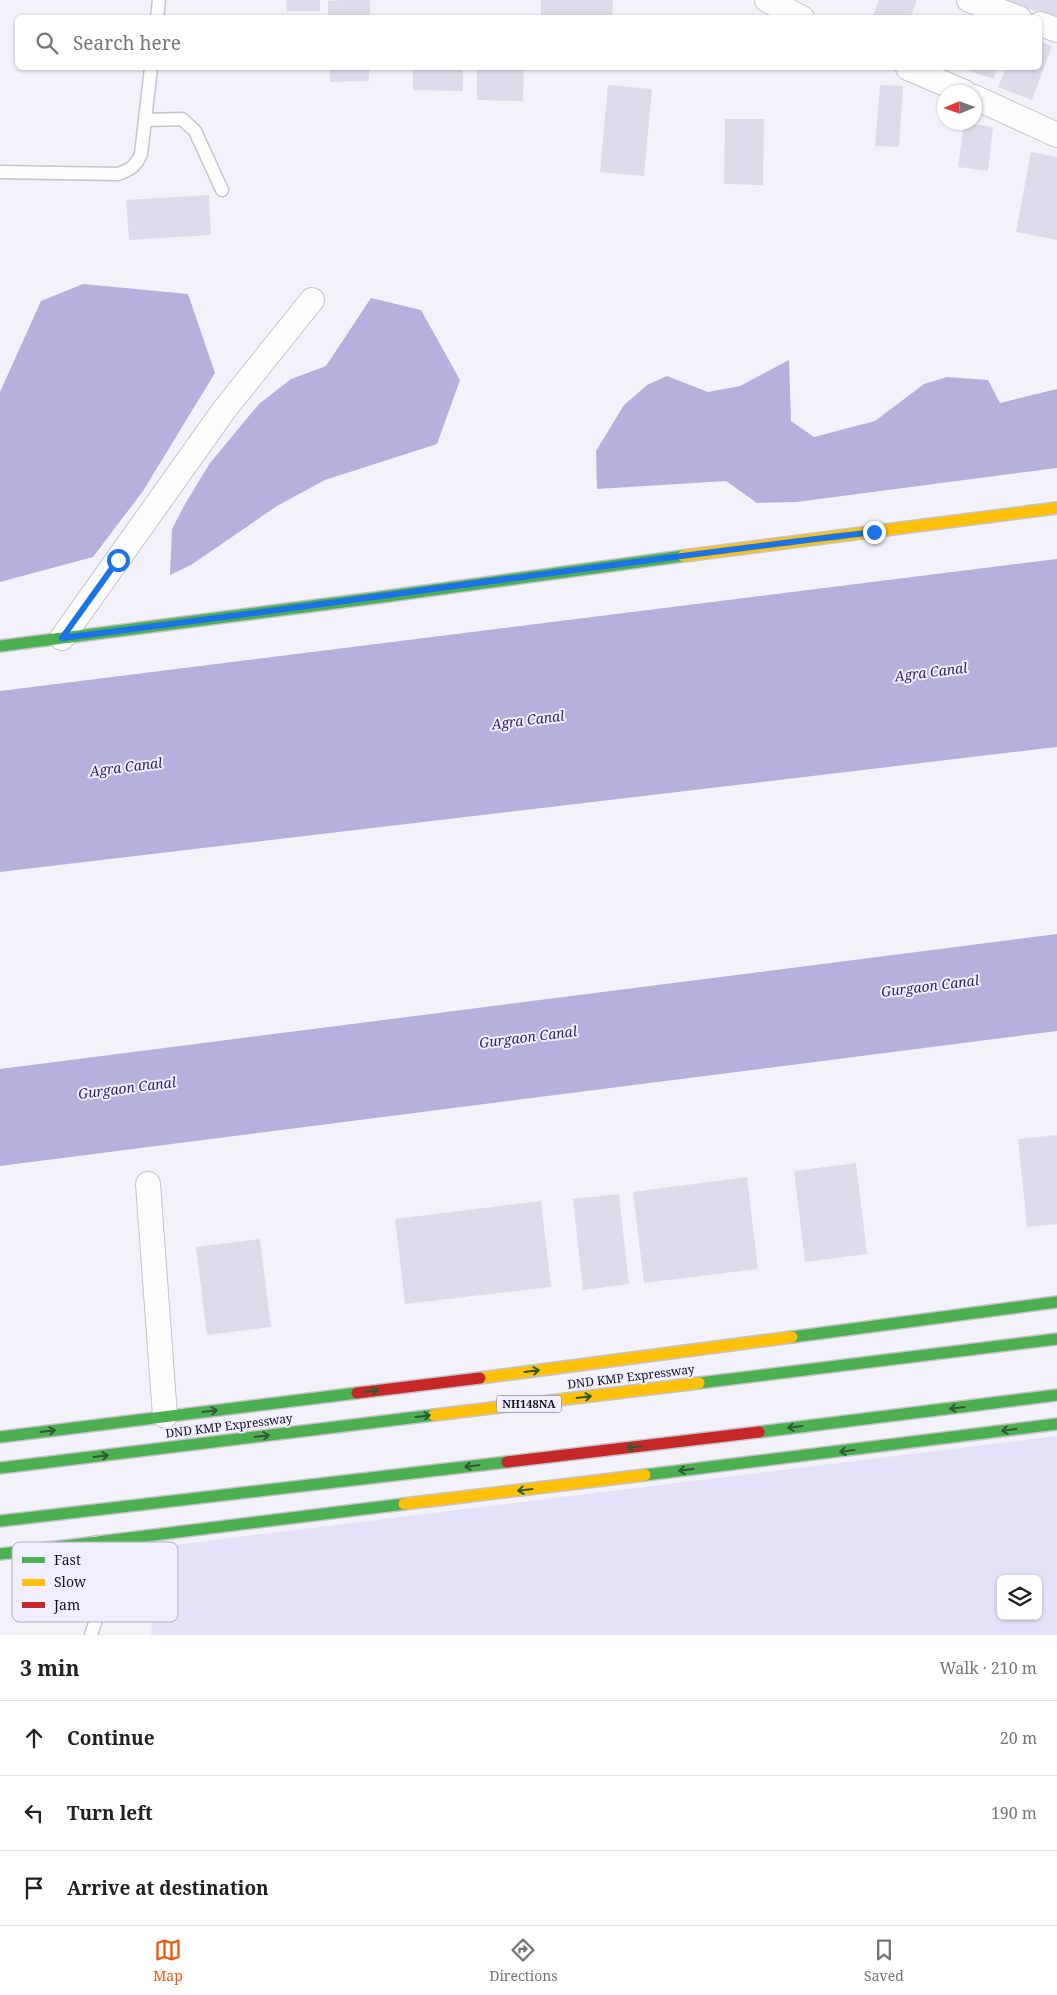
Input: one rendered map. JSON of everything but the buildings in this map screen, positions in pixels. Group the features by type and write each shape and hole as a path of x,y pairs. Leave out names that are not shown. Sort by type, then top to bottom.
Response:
{"main road":[{"path":"0,646 374,598 539,574 1057,508"},
{"path":"0,1437 594,1364 1057,1302"},
{"name":"DND KMP Expressway","path":"0,1468 1057,1339"},
{"path":"0,1521 680,1442 1057,1395"},
{"path":"96,1542 1057,1424"}],"street":[{"path":"766,0 796,15"},
{"path":"968,0 1011,15"},
{"path":"1042,25 1057,30"},
{"path":"913,70 948,85"},
{"path":"982,101 1057,135"},
{"path":"62,638 224,410 312,300"},
{"path":"148,1184 165,1416"}],"lane":[{"path":"158,15 160,0"},
{"path":"0,172 118,174 129,170 137,163 141,154 151,70"},
{"path":"145,120 182,119 194,131 222,190"},
{"path":"91,1635 95,1622"}],"shaded area":[{"path":"1057,1436 1057,1635 151,1635 152,1622 178,1622 178,1544"}],"water":[{"path":"83,284 188,294 215,373 143,491 93,557 0,582 0,392 41,301"},
{"path":"371,298 421,310 460,380 437,444 325,480 277,506 191,565 170,575 172,529 210,463 259,404 291,379 326,366"},
{"path":"789,360 791,421 814,437 875,421 924,384 947,377 988,380 1000,403 1057,389 1057,468 796,502 757,503 726,481 597,489 596,451 624,405 647,385 667,376 708,392 740,386"},
{"name":"Agra Canal","path":"1057,559 1057,747 0,872 0,691"},
{"name":"Gurgaon Canal","path":"1057,934 1057,1031 0,1166 0,1069"}],"traffic: fast":[{"path":"0,646 683,556"},
{"path":"792,1337 1057,1302"},
{"path":"699,1383 1057,1339"},
{"path":"0,1437 357,1393"},
{"path":"759,1432 1057,1395"},
{"path":"0,1468 434,1415"},
{"path":"645,1475 1057,1424"},
{"path":"0,1521 507,1462"},
{"path":"97,1542 404,1504"},
{"path":"0,1554 12,1553"}],"traffic: slow":[{"path":"683,556 1057,508"},
{"path":"480,1378 792,1337"},
{"path":"434,1415 699,1383"},
{"path":"404,1504 645,1475"}],"traffic: jam":[{"path":"357,1393 480,1378"},
{"path":"507,1462 759,1432"}],"route":[{"path":"118,560 62,638 374,598 539,574 874,532"}]}
